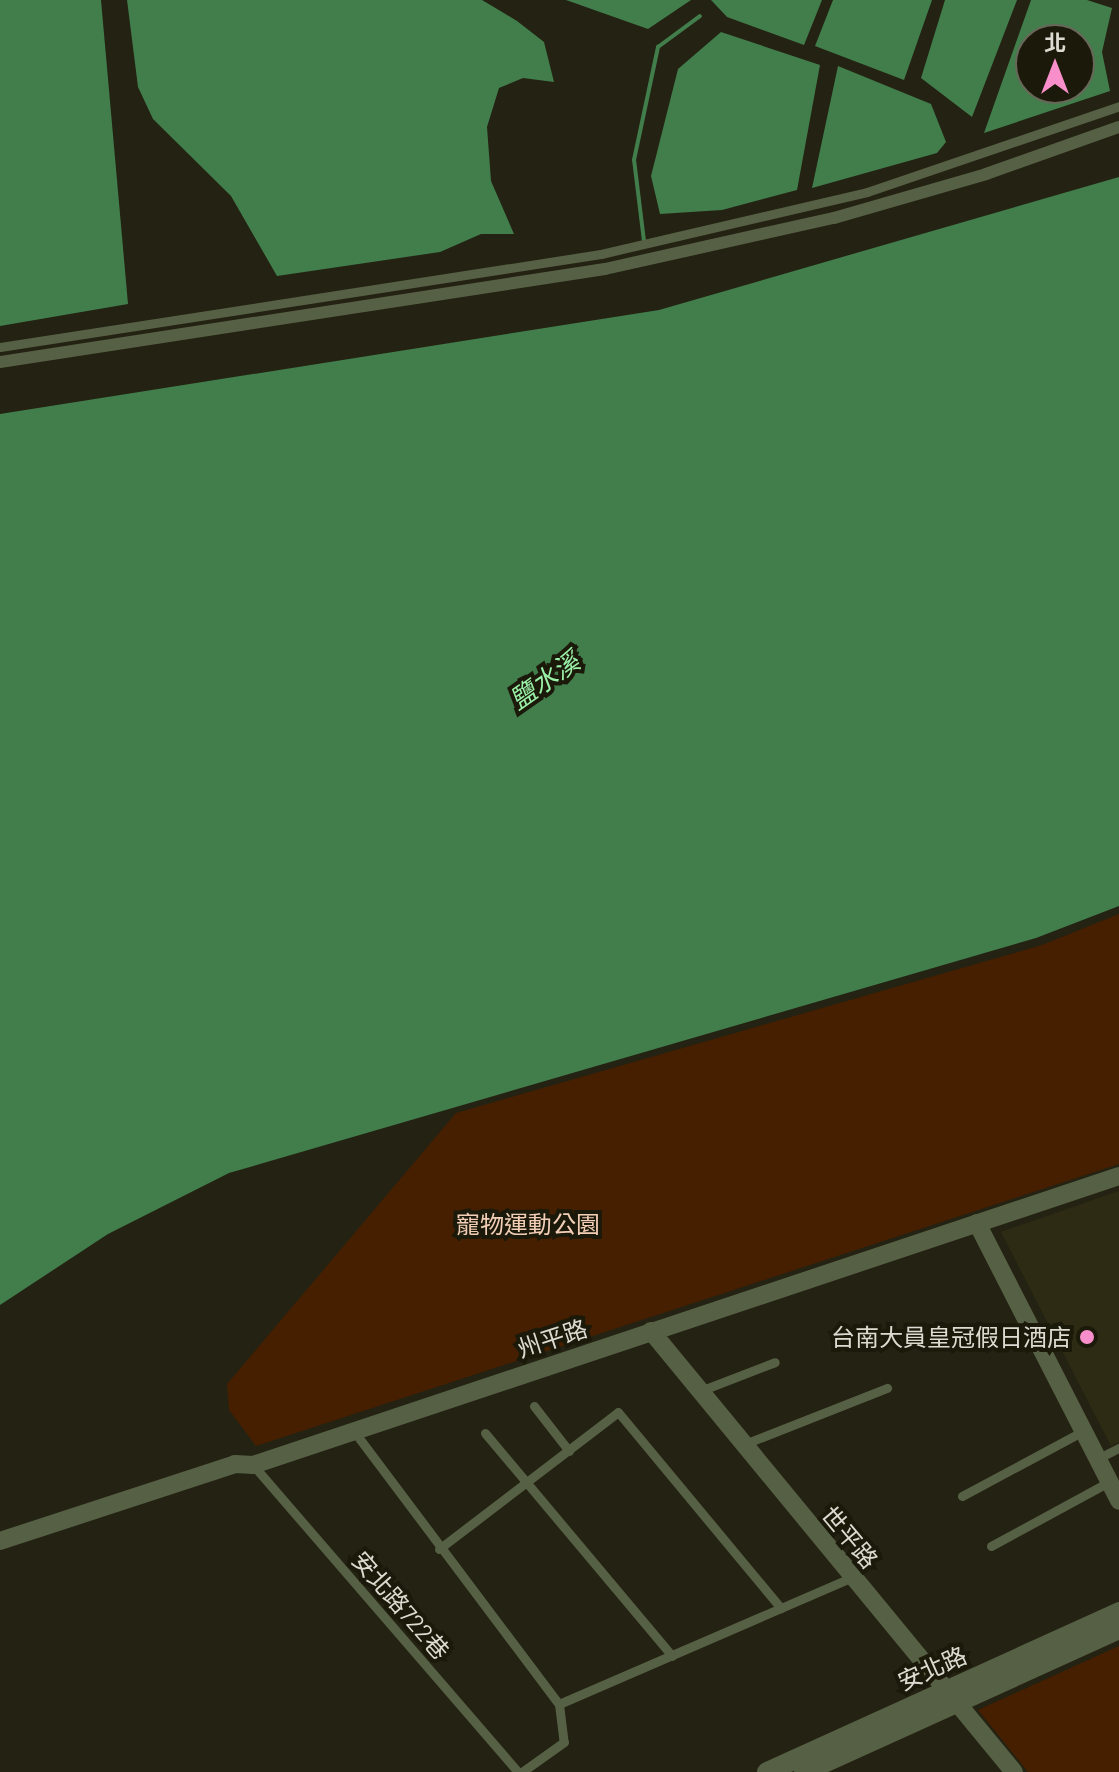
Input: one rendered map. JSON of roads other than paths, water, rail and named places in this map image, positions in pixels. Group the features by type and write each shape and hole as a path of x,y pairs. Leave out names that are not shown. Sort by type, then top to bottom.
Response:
{"street":[{"path":"0,362 605,269 834,218 986,174 1119,127"},
{"name":"州平路","path":"0,1541 220,1468 253,1465 1119,1176"},
{"path":"977,1223 1119,1501"},
{"name":"世平路","path":"651,1331 697,1392 954,1695 1014,1772"},
{"name":"安北路","path":"804,1772 1119,1612"},
{"name":"安北路","path":"767,1772 1119,1629"}],"lane":[{"path":"0,347 601,254 867,192 1119,106"},
{"path":"697,1392 775,1362"},
{"path":"742,1445 887,1388"},
{"path":"534,1406 569,1451"},
{"path":"439,1549 618,1412 781,1608"},
{"path":"353,1430 439,1549 559,1704 564,1742 520,1772"},
{"path":"962,1496 1083,1431"},
{"path":"485,1433 672,1656"},
{"path":"1097,1459 1119,1448"},
{"name":"安北路722巷","path":"253,1465 520,1772"},
{"path":"991,1546 1109,1482"},
{"path":"559,1704 852,1577"}],"water":[{"path":"0,0 101,0 128,304 0,326"},
{"path":"127,0 482,0 517,21 544,42 554,82 523,78 499,88 487,127 491,181 514,234 481,234 440,252 277,276 231,196 153,119 138,87"},
{"path":"566,0 691,0 648,29"},
{"path":"711,0 822,0 804,45 727,17"},
{"path":"833,0 932,0 904,80 815,46"},
{"path":"945,0 1017,0 972,117 921,78"},
{"path":"1031,0 1087,0 1112,8 1102,52 1110,91 1095,96 1095,24 1023,24"},
{"path":"721,32 820,65 797,190 722,210 660,214 651,176 678,69"},
{"path":"1015,45 1015,104 1071,104 984,133"},
{"path":"838,66 931,104 946,142 937,153 812,188"},
{"name":"鹽水溪","path":"1119,177 1119,906 1036,938 229,1173 108,1234 0,1305 0,414 659,310"}],"waterway":[{"path":"644,241 634,160 658,47 700,16"}],"place":[{"name":"台南大員皇冠假日酒店","path":"1087,1337"}],"park label":[{"name":"寵物運動公園","path":"528,1224"}]}
